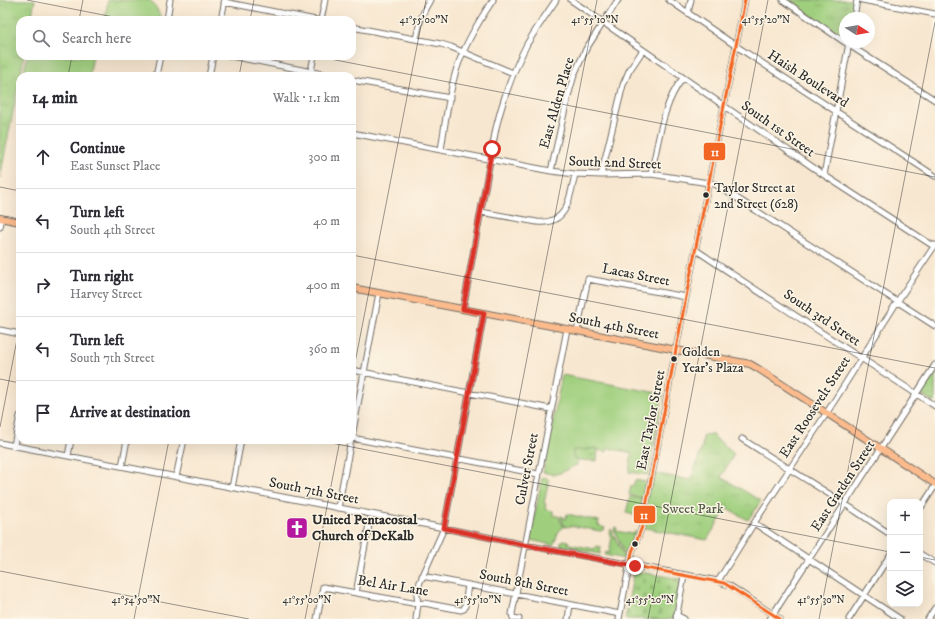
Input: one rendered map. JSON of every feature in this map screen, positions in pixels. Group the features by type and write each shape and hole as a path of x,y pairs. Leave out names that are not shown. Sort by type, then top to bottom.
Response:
{"main road":[{"path":"1,218 16,221"},
{"name":"South 4th Street","path":"356,289 744,363 753,366 881,448 935,485"}],"street":[{"path":"168,16 170,0"},
{"path":"322,16 325,0"},
{"path":"416,39 422,16 430,0"},
{"path":"441,150 456,71 463,52 475,28 493,0"},
{"path":"463,309 500,111 513,73 527,45 556,0"},
{"name":"South 1st Street","path":"571,0 824,175 935,246"},
{"name":"East Alden Place","path":"551,171 574,75 583,54 618,0"},
{"name":"Haish Boulevard","path":"669,0 736,46 935,176"},
{"path":"688,13 690,0"},
{"name":"East Taylor Street","path":"620,616 634,548 642,527 745,0"},
{"path":"782,0 839,37"},
{"path":"855,12 857,0"},
{"path":"862,0 935,14"},
{"path":"221,16 224,1 297,16"},
{"path":"356,28 440,44 513,73"},
{"path":"824,175 848,48"},
{"path":"857,48 935,100"},
{"path":"602,175 623,85 629,71 643,50"},
{"path":"157,72 159,60"},
{"path":"210,72 212,60"},
{"path":"249,60 301,72"},
{"path":"310,72 313,60"},
{"path":"651,174 666,107 683,78"},
{"path":"356,81 450,98"},
{"name":"South 2nd Street","path":"356,134 551,171 602,175 651,174 716,184 935,326"},
{"path":"481,212 537,222 552,221 566,209 575,174"},
{"path":"0,227 1,218"},
{"name":"East Roosevelt Street","path":"718,582 754,523 935,246"},
{"name":"South 3rd Street","path":"696,250 935,406"},
{"name":"Lacas Street","path":"578,331 588,278 686,297"},
{"path":"356,416 379,293"},
{"path":"416,619 418,604 417,592 422,576 444,528 484,313"},
{"name":"Culver Street","path":"519,619 514,618 512,614 524,545 567,329"},
{"path":"0,330 16,333"},
{"name":"East Garden Street","path":"771,617 935,365"},
{"path":"356,371 551,408"},
{"path":"14,445 16,435"},
{"path":"356,439 538,474"},
{"path":"742,439 887,532"},
{"name":"South 7th Street","path":"0,443 718,582 730,586 771,617 780,619"},
{"path":"68,456 70,444"},
{"path":"122,466 126,444"},
{"path":"176,477 183,444"},
{"path":"232,488 240,444"},
{"path":"338,508 351,444"},
{"path":"923,504 935,485"},
{"path":"356,593 371,514"},
{"path":"754,523 900,619"},
{"path":"923,556 935,563"},
{"path":"849,619 887,560"},
{"name":"South 8th Street","path":"422,576 620,616"},
{"path":"684,576 676,617 684,619"},
{"name":"Bel Air Lane","path":"317,619 323,587 418,604 424,603 463,609 465,608 468,585"},
{"path":"568,619 570,605"},
{"path":"928,619 935,608"}],"green space":[{"path":"0,0 35,0 32,16 16,16 16,60 23,60 21,72 16,72 16,97 0,178"},
{"path":"108,0 150,0 160,16 106,16"},
{"path":"785,0 855,1 853,12 839,12 839,35"},
{"path":"26,60 92,60 90,72 24,71"},
{"path":"935,371 935,403 920,394"},
{"path":"562,375 663,394 648,475 629,472 632,453 608,448 607,452 597,449 587,449 573,458 577,458 577,465 561,473 549,474 543,472"},
{"name":"Sweet Park","path":"711,434 734,454 721,477 761,501 748,520 727,508 707,540 640,527 651,473 691,480 702,447 704,435"},
{"path":"594,448 598,449 597,461 577,460 577,458 573,458 573,450 586,450"},
{"path":"542,477 549,480 544,503 546,504 545,509 553,511 553,515 558,516 564,527 558,533 553,545 530,540"},
{"path":"635,480 646,482 643,498 629,495 631,486 633,486"},
{"path":"630,497 643,499 640,517 626,513"},
{"path":"567,514 599,521 598,525 604,528 605,527 604,530 600,531 572,526 565,527 560,516 566,519"},
{"path":"615,527 617,528 616,531 632,534 635,531 636,532 629,546 626,557 614,530"},
{"path":"611,529 625,559 605,555 606,552 609,553 612,537 609,533"},
{"path":"564,540 569,541 569,544 594,549 597,546 601,547 600,554 561,546 561,542"},
{"path":"634,571 681,579 674,619 625,619"}],"transit line":[{"name":"11","path":"745,0 642,527 632,552 630,565 724,583 780,619"}],"place":[{"name":"Taylor Street at 2nd Street (628)","path":"706,195"},
{"name":"Golden Year's Plaza","path":"674,359"},
{"name":"United Pentacostal Church of DeKalb","path":"297,528"}],"route":[{"path":"492,149 463,309 484,313 444,528 635,566"}]}
